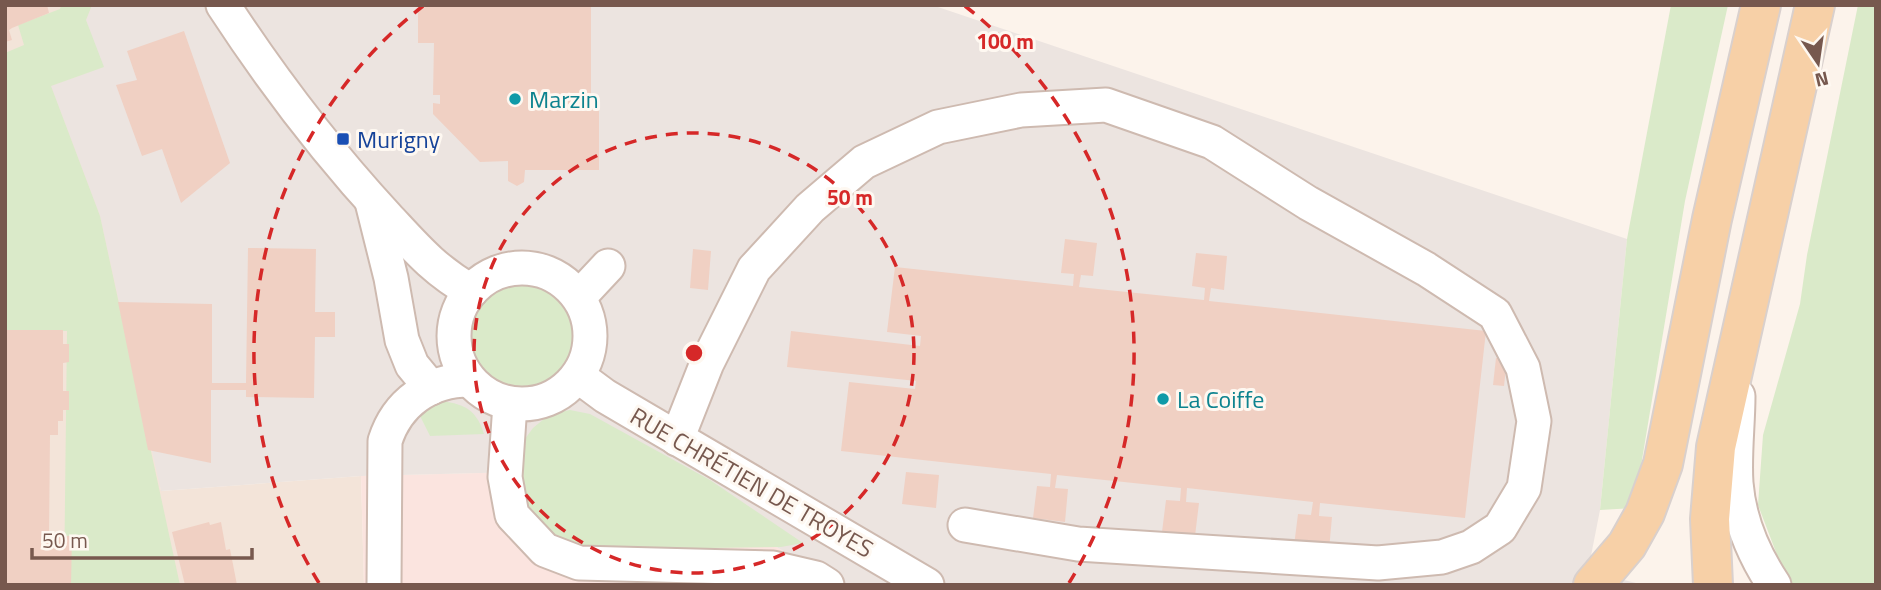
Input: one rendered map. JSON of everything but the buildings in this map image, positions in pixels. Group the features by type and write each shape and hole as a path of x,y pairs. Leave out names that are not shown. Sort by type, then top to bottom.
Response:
{"main road":[{"path":"1593,585 1627,545 1645,513 1663,464 1712,219 1761,5"},
{"path":"1713,585 1710,519 1716,447 1815,5"}],"street":[{"path":"223,5 289,100 371,200 446,277 471,291"},
{"path":"677,439 707,363 754,269 810,208 864,162 938,127 1021,110 1106,106 1212,142 1308,203 1426,269 1494,314 1523,368 1534,421 1524,488 1500,528 1471,547 1442,557 1378,563 1078,544 965,526"},
{"path":"371,200 391,278 402,340 412,365 431,388"},
{"path":"579,297 608,265"},
{"path":"526,267 547,272 565,282 579,297 588,316 592,337 588,358 578,376 565,390 548,400 510,404 495,399 469,380 459,363 454,335 460,307 471,291 487,278 506,270 526,267"},
{"path":"1740,345 1736,483 1744,527 1774,585"},
{"name":"RUE CHRÉTIEN DE TROYES","path":"578,376 605,396 927,585"},
{"path":"384,585 385,441 391,424 405,403 431,388 449,380 469,380"},
{"path":"510,404 505,477 512,515 545,550 579,564 629,574 773,568 816,578 827,585"}],"shaded area":[{"path":"5,5 113,5 161,491 361,476 364,585 5,585"},
{"path":"92,5 932,5 1627,239 1600,510 1588,571 1644,585 845,585 636,469 361,476 161,491 100,216 51,86 103,67 86,20"},
{"path":"636,469 845,585 364,585 361,476"}],"green space":[{"path":"61,5 92,5 86,20 104,67 51,86 100,216 180,585 64,585 67,331 5,330 5,53 24,45 18,25 60,9"},
{"path":"1671,5 1728,5 1685,201 1634,508 1600,510 1627,239"},
{"path":"1858,5 1876,5 1876,585 1793,585 1782,568 1758,505 1763,435 1800,304 1807,255"},
{"path":"522,285 542,289 559,300 570,317 574,337 570,357 559,374 542,385 522,389 502,385 485,374 474,357 470,337 474,317 485,300 502,289"},
{"path":"432,400 465,407 476,417 484,434 430,436 417,410"},
{"path":"570,410 590,414 710,480 803,543 781,547 638,549 564,545 528,520 520,495 519,447 533,428 550,414"}],"place":[{"name":"Marzin","path":"515,99"},
{"name":"Murigny","path":"343,139"},
{"name":"La Coiffe","path":"1163,399"}]}
